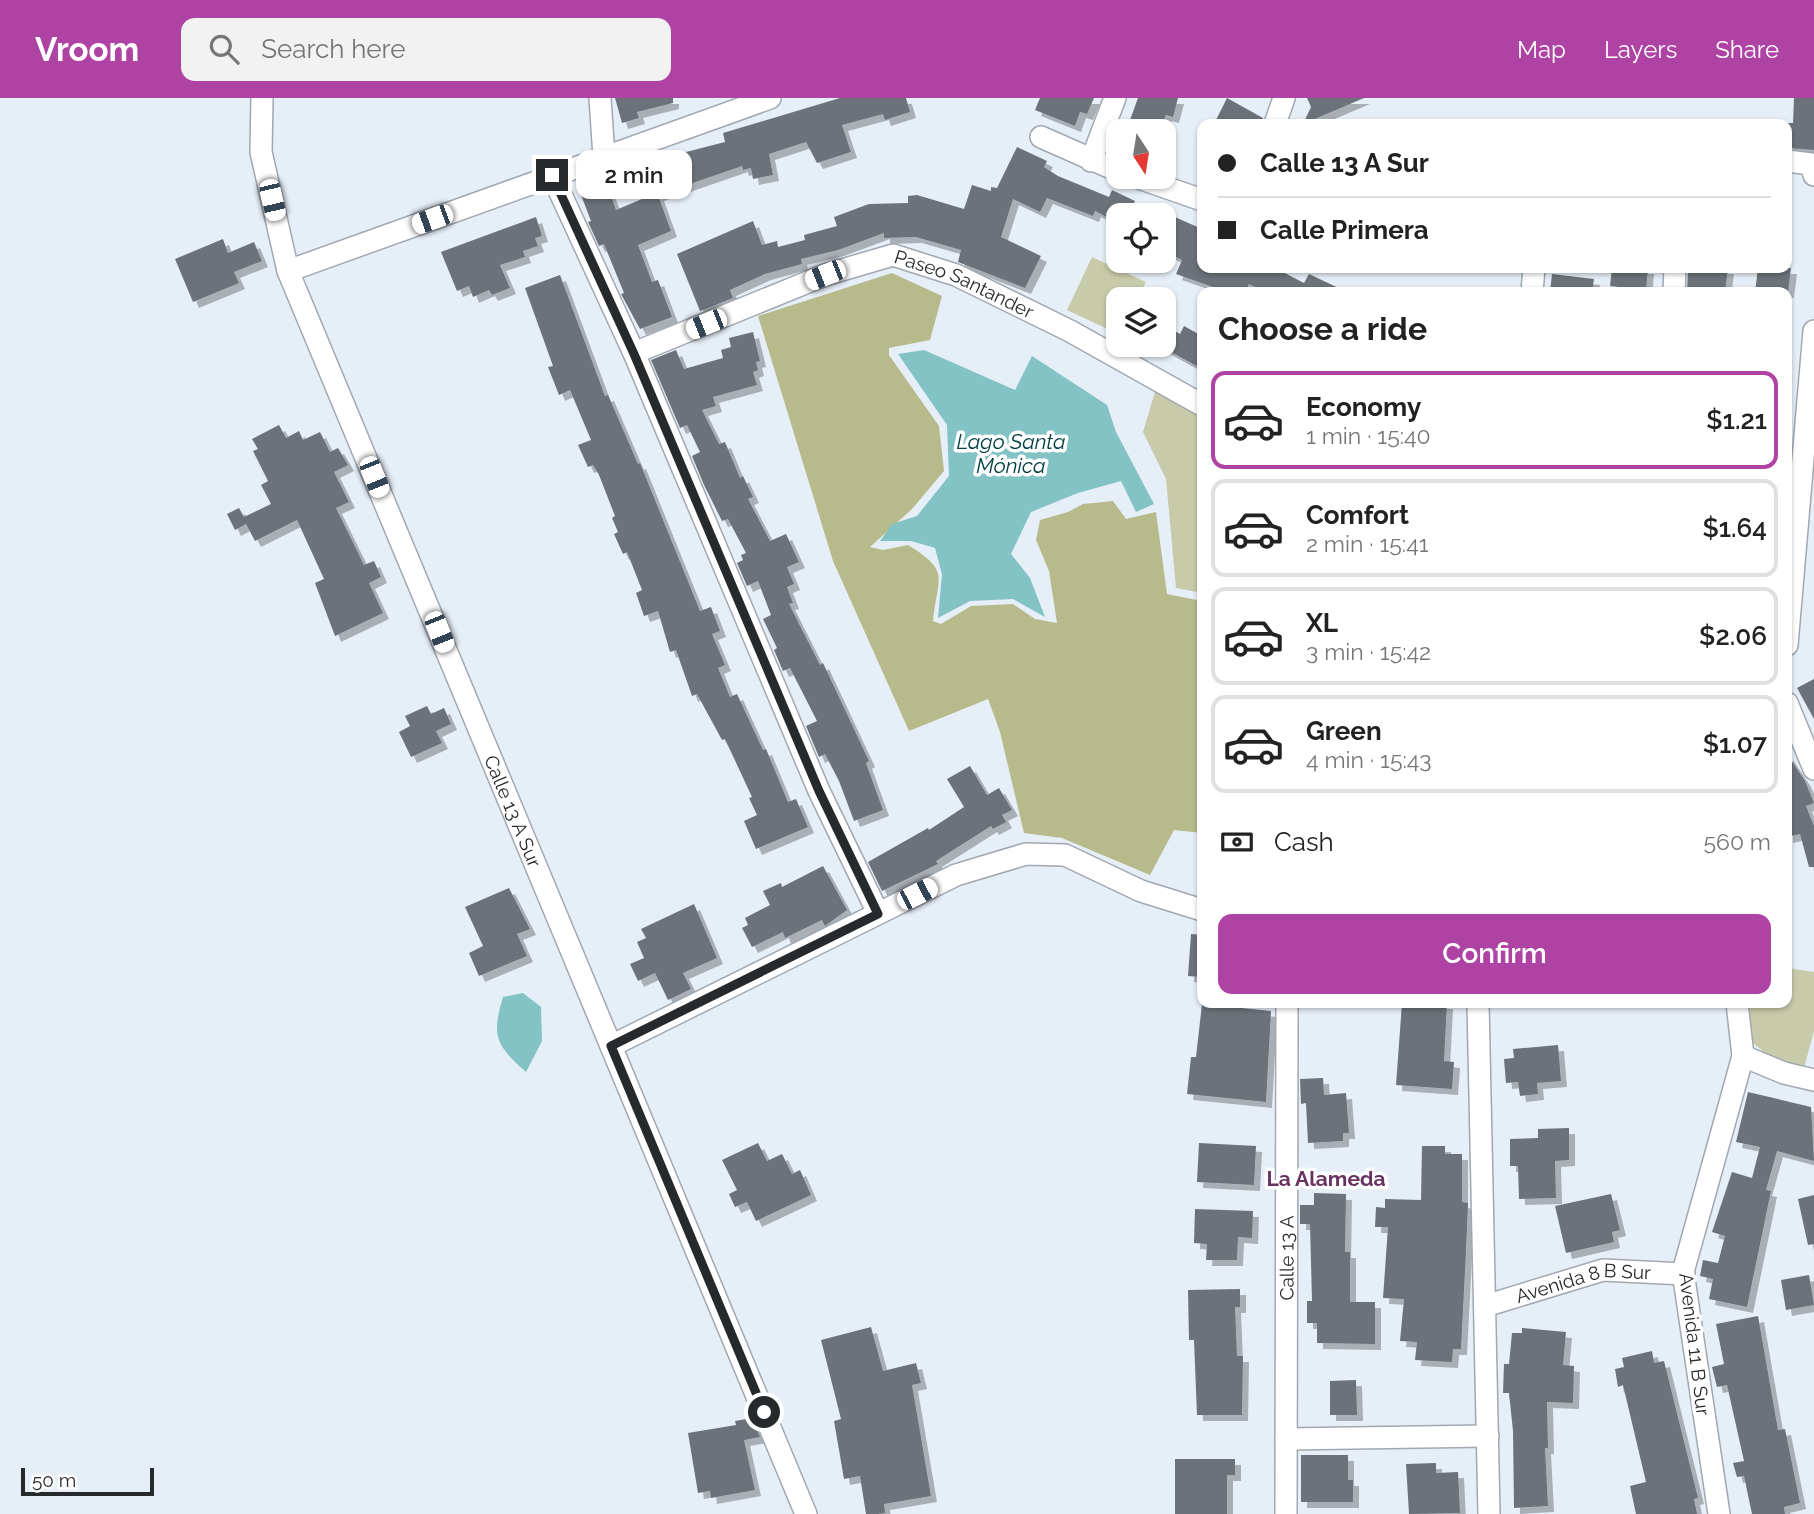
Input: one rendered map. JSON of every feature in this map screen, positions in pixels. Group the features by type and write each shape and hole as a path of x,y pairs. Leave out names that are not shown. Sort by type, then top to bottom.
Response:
{"street":[{"name":"Calle 13 A Sur","path":"262,98 261,152 288,271 806,1514"},
{"path":"600,98 604,157"},
{"path":"288,271 770,98"},
{"path":"1091,161 1115,98"},
{"path":"1277,119 1284,98"},
{"path":"1041,137 1106,167"},
{"path":"1792,162 1811,164 1814,175"},
{"path":"552,175 634,354 819,791 878,914"},
{"path":"1170,189 1197,198"},
{"name":"Paseo Santander","path":"634,354 825,275 893,255 956,275 1070,331 1197,402"},
{"path":"1792,587 1814,331"},
{"path":"1792,715 1814,769"},
{"path":"611,1046 957,874 1026,854 1065,855 1141,891 1197,908"},
{"name":"Calle 13 A","path":"1286,1514 1287,1008"},
{"path":"1478,1008 1489,1514"},
{"path":"1738,1008 1743,1056 1784,1073 1814,1080"},
{"name":"Avenida 11 B Sur","path":"1719,1514 1684,1274 1743,1056"},
{"name":"Avenida 8 B Sur","path":"1485,1306 1603,1270 1684,1274"},
{"path":"1286,1439 1488,1436"}],"green space":[{"path":"1092,257 1106,263 1106,273 1127,273 1146,282 1144,287 1106,287 1106,328 1067,310"},
{"path":"892,273 942,296 930,340 889,348 889,355 939,426 944,471 912,509 870,547 883,550 908,545 931,562 939,577 933,621 941,624 971,606 1013,604 1035,619 1057,623 1049,571 1036,540 1040,520 1068,512 1083,504 1113,501 1126,519 1156,512 1167,594 1197,600 1197,832 1174,830 1150,875 1062,838 1024,833 1000,732 988,699 909,731 833,561 758,316"},
{"path":"1155,392 1197,412 1197,592 1176,588 1166,479 1143,432"},
{"path":"1792,969 1814,972 1814,1031 1804,1068 1770,1056 1751,1042 1748,1008 1792,1008"}],"water":[{"name":"Lago Santa Mónica","path":"924,350 1015,390 1032,356 1107,405 1116,432 1154,504 1136,512 1121,481 1078,493 1031,512 1011,554 1030,578 1045,617 1013,599 970,601 938,618 942,574 935,548 911,541 880,541 892,524 917,516 949,476 947,425 898,354"},
{"path":"523,993 541,1007 542,1041 526,1072 502,1047 497,1031 503,997"}],"building":[{"path":"615,98 673,98 673,103 637,112 639,118 622,123"},
{"path":"840,98 906,98 910,112 885,120 883,114 842,125 851,152 817,163 806,142 769,154 773,175 753,179 751,168 743,170 742,166 658,195 671,231 638,245 652,282 658,280 672,317 640,329 621,294 624,293 604,244 599,246 588,222 591,221 578,187 604,177 616,210 656,193 647,162 725,142 723,133"},
{"path":"1040,98 1094,98 1087,114 1080,112 1075,126 1035,110"},
{"path":"1138,98 1178,98 1173,117 1166,115 1164,119 1130,119"},
{"path":"1227,98 1263,118 1263,119 1216,119"},
{"path":"1307,98 1364,98 1315,119 1305,119 1311,107"},
{"path":"1794,98 1814,98 1814,150 1792,148"},
{"path":"1017,147 1047,161 1044,167 1058,176 1109,197 1112,190 1135,201 1106,203 1106,217 1095,211 1093,216 1047,198 1040,212 1013,199 1001,237 1041,256 1025,288 958,262 961,250 916,237 884,238 884,233 838,250 801,259 802,264 765,274 730,290 733,298 700,311 677,254 753,221 762,245 777,241 778,247 805,240 804,235 837,226 834,217 869,204 908,203 908,196 917,195 964,209 972,185 991,191 991,187 997,188"},
{"path":"536,217 542,236 535,238 538,246 523,251 525,257 500,265 510,288 492,295 489,290 473,297 469,286 457,291 441,252"},
{"path":"1176,218 1197,227 1197,273 1285,273 1304,283 1309,274 1336,287 1255,287 1249,284 1248,287 1213,287 1176,274 1182,260 1176,257"},
{"path":"223,239 228,253 254,242 262,261 234,272 239,283 193,302 175,259"},
{"path":"1611,273 1648,273 1646,287 1610,286"},
{"path":"1688,273 1727,273 1726,287 1687,287"},
{"path":"1757,273 1790,273 1789,287 1756,287"},
{"path":"1552,274 1594,279 1593,287 1551,287"},
{"path":"560,275 605,396 608,395 638,464 640,463 700,611 711,607 720,631 712,634 725,665 718,668 730,697 737,694 763,750 766,749 788,802 796,799 808,827 756,849 744,821 757,815 749,798 752,797 725,739 722,740 697,694 692,696 676,650 670,652 658,611 644,616 636,593 642,590 627,552 623,554 614,534 618,532 612,518 615,516 599,475 593,465 588,467 578,445 591,440 570,390 559,395 548,367 553,366 525,288"},
{"path":"1184,326 1197,333 1197,366 1176,355 1176,332 1180,334"},
{"path":"753,332 760,361 756,362 758,370 753,372 757,385 713,397 716,406 702,410 719,444 725,442 740,478 743,476 753,497 748,499 770,541 786,534 799,562 787,567 794,584 787,587 793,603 789,604 820,665 823,663 869,761 866,763 883,810 854,821 839,781 825,754 819,757 806,726 817,721 790,668 783,671 774,650 777,648 763,619 771,615 758,581 747,586 737,563 743,560 741,555 746,553 728,519 722,521 704,485 692,456 700,452 687,425 680,428 651,360 676,350 684,369 723,358 721,350 731,347 729,338"},
{"path":"279,425 286,438 299,431 303,440 320,432 330,452 338,448 348,465 334,472 349,502 336,508 364,565 374,561 381,577 369,583 383,613 335,636 315,583 324,579 297,520 255,541 246,524 235,530 227,514 239,508 244,517 271,504 261,485 268,481 253,451 258,449 252,439"},
{"path":"1814,679 1814,719 1797,688"},
{"path":"427,706 431,714 444,708 451,724 436,731 442,743 411,757 399,732 410,726 405,716"},
{"path":"1792,762 1805,781 1814,803 1806,806 1814,826 1814,867 1809,867 1800,834 1792,836"},
{"path":"970,766 987,795 999,788 1012,810 1002,815 1006,822 993,829 991,826 936,861 938,864 882,891 868,862 928,828 929,830 964,807 947,779"},
{"path":"823,866 847,910 825,926 822,920 785,938 783,932 752,947 742,928 748,925 745,918 770,905 763,891 781,883 782,887"},
{"path":"509,888 530,929 517,934 527,956 479,976 469,953 483,946 465,907"},
{"path":"694,904 717,958 683,973 691,989 668,1000 655,973 638,981 630,964 644,958 637,942 646,938 641,929"},
{"path":"1191,934 1197,935 1197,977 1188,976"},
{"path":"1202,1008 1271,1011 1266,1102 1187,1094 1191,1057 1196,1057"},
{"path":"1402,1008 1447,1008 1444,1061 1454,1062 1452,1089 1396,1085"},
{"path":"1558,1045 1561,1081 1537,1083 1538,1094 1520,1096 1518,1082 1506,1083 1504,1059 1514,1058 1513,1049"},
{"path":"1323,1078 1324,1095 1346,1093 1349,1133 1343,1133 1343,1141 1308,1143 1306,1103 1301,1104 1300,1079"},
{"path":"1748,1092 1811,1107 1814,1161 1777,1151 1766,1190 1771,1191 1747,1307 1709,1299 1713,1279 1700,1276 1703,1260 1718,1263 1725,1236 1712,1232 1732,1172 1752,1178 1760,1147 1736,1142"},
{"path":"1569,1128 1569,1160 1555,1161 1556,1198 1519,1199 1518,1166 1510,1166 1510,1139 1538,1138 1538,1129"},
{"path":"758,1143 767,1161 782,1154 792,1174 800,1170 811,1195 756,1221 747,1202 735,1207 729,1194 737,1190 722,1160"},
{"path":"1199,1143 1256,1146 1254,1185 1197,1182"},
{"path":"1422,1146 1445,1146 1445,1154 1462,1154 1462,1202 1468,1203 1466,1251 1461,1349 1453,1349 1452,1362 1415,1360 1417,1342 1400,1341 1404,1299 1383,1298 1388,1227 1375,1227 1376,1207 1385,1208 1385,1199 1421,1200"},
{"path":"1314,1193 1346,1194 1345,1252 1350,1252 1350,1302 1375,1302 1375,1344 1317,1343 1317,1323 1307,1323 1307,1301 1312,1301 1310,1224 1300,1224 1300,1205 1314,1205"},
{"path":"1611,1194 1620,1230 1612,1232 1614,1242 1566,1253 1555,1206"},
{"path":"1814,1195 1814,1244 1808,1245 1798,1199"},
{"path":"1195,1209 1253,1211 1252,1238 1238,1237 1237,1260 1206,1260 1207,1244 1194,1243"},
{"path":"1809,1275 1814,1305 1786,1310 1781,1280"},
{"path":"1240,1289 1240,1307 1235,1307 1237,1356 1243,1356 1242,1415 1197,1415 1194,1340 1189,1340 1188,1290"},
{"path":"1758,1316 1778,1430 1785,1429 1800,1503 1784,1507 1785,1514 1752,1514 1744,1476 1737,1477 1733,1463 1744,1461 1727,1385 1717,1387 1712,1367 1724,1364 1716,1324"},
{"path":"871,1327 883,1371 916,1363 921,1383 912,1385 931,1496 884,1504 885,1513 878,1514 866,1514 860,1476 844,1479 834,1421 841,1419 821,1340"},
{"path":"1522,1328 1566,1332 1563,1365 1574,1366 1573,1403 1547,1402 1548,1448 1545,1448 1548,1506 1514,1508 1513,1431 1509,1393 1503,1393 1504,1364 1509,1364 1512,1333 1522,1333"},
{"path":"1652,1351 1654,1363 1664,1361 1698,1498 1694,1499 1697,1514 1636,1514 1630,1486 1646,1482 1623,1385 1618,1387 1615,1369 1624,1367 1622,1358"},
{"path":"1356,1380 1357,1415 1330,1415 1330,1381"},
{"path":"752,1418 760,1437 744,1440 755,1490 711,1498 710,1491 698,1493 688,1433 736,1425 735,1421"},
{"path":"1301,1455 1348,1455 1348,1480 1353,1480 1353,1502 1301,1502"},
{"path":"1175,1459 1235,1459 1235,1475 1227,1475 1227,1514 1175,1514"},
{"path":"1436,1463 1436,1473 1458,1472 1460,1513 1409,1514 1406,1464"}],"district":[{"name":"La Alameda","path":"1326,1178"}],"route":[{"path":"552,175 634,354 819,791 878,914 611,1046 764,1412"}]}
